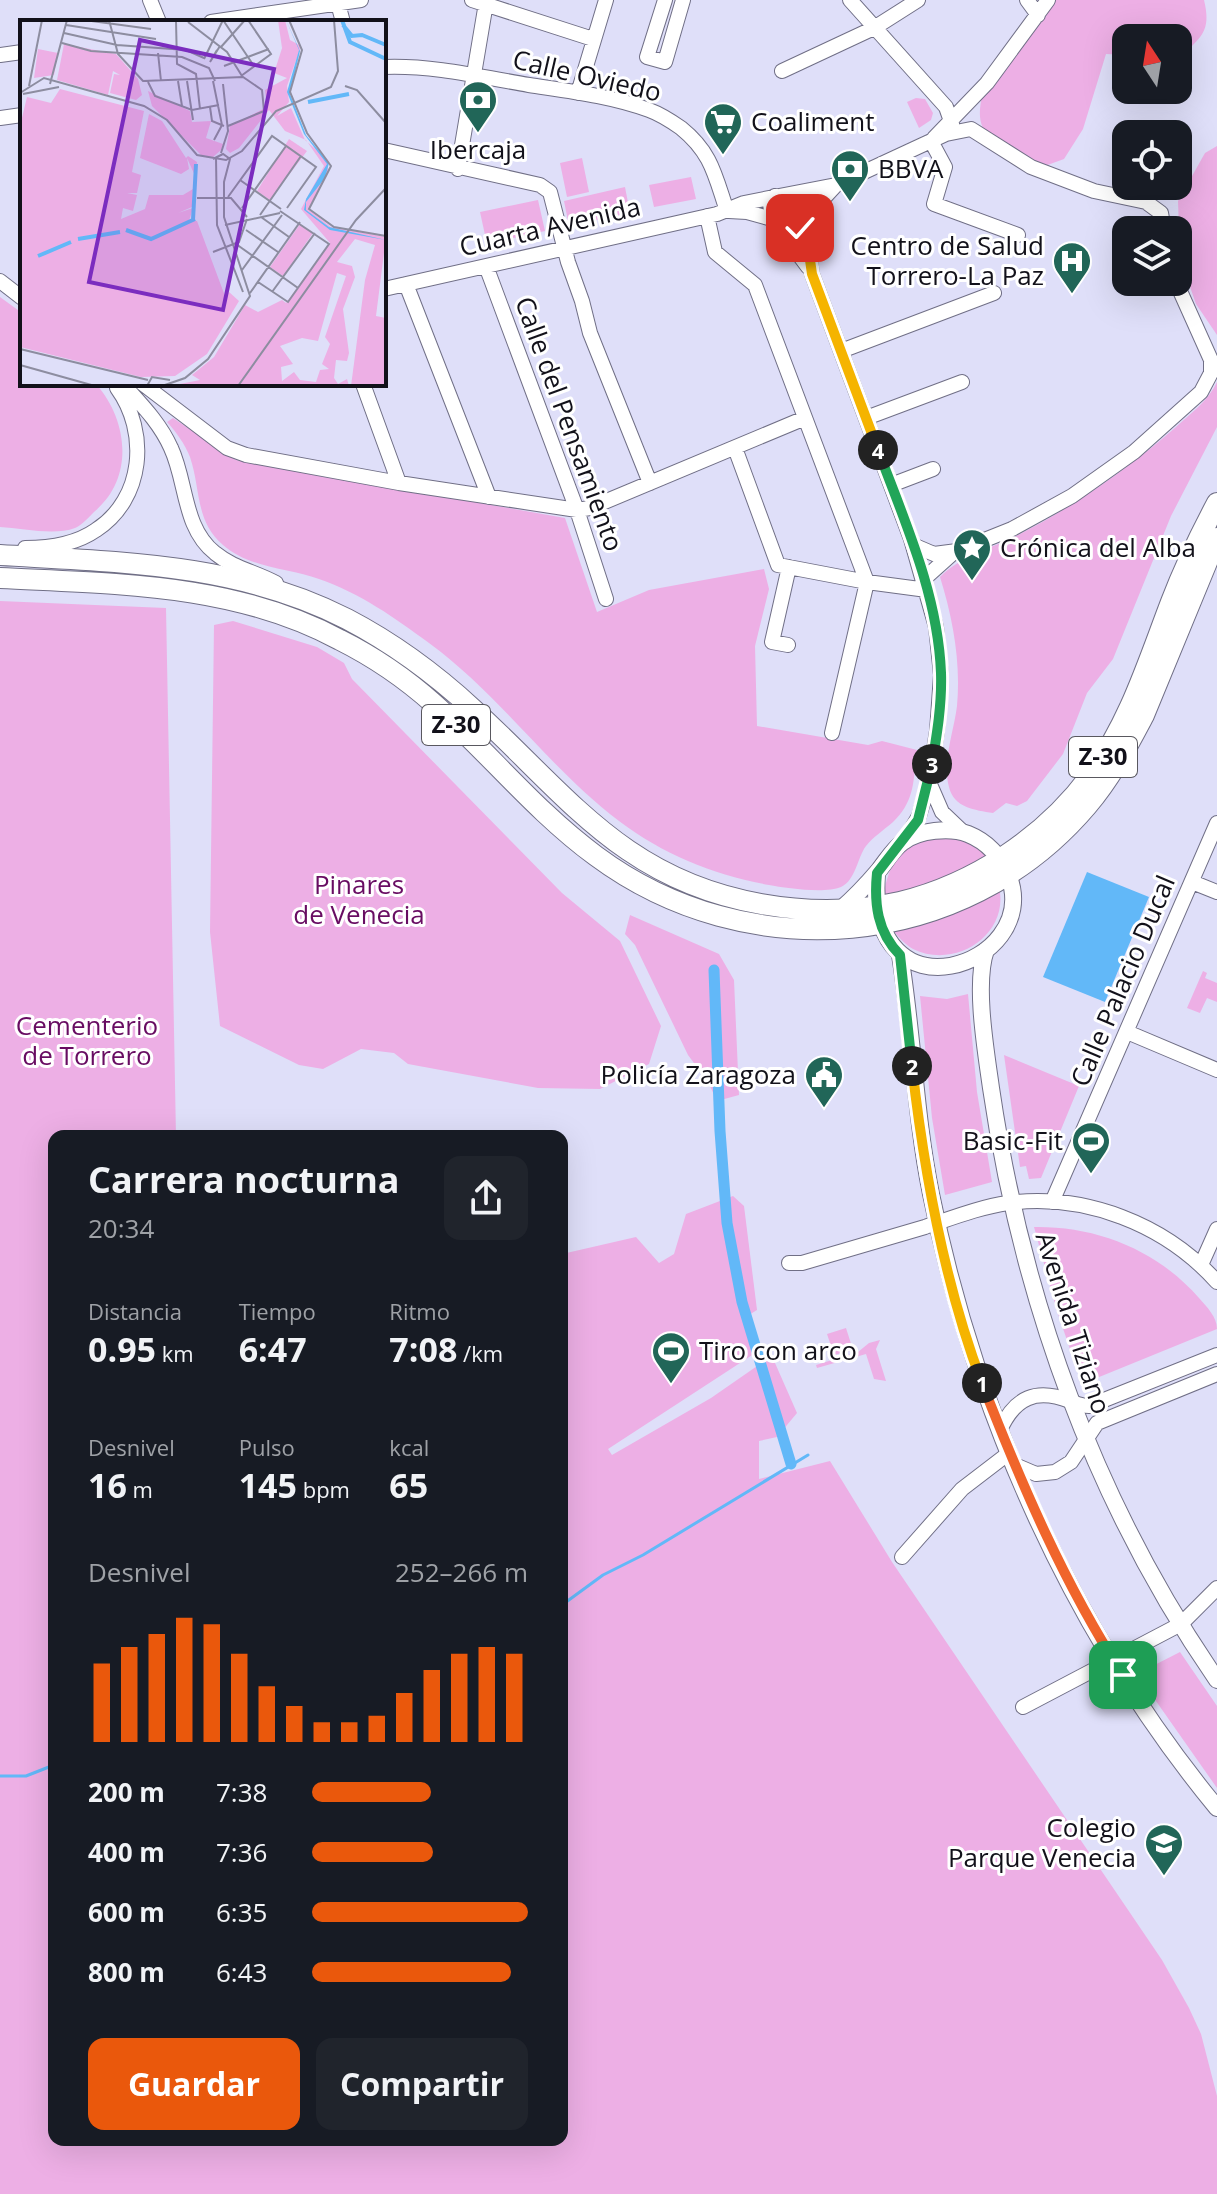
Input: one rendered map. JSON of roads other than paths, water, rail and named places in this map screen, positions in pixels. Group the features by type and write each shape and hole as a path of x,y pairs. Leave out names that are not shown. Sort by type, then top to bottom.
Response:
{"highway":[{"name":"Z-30","path":"0,578 163,587 222,596 305,622 342,640 410,684 562,827 594,855 634,882 707,915 743,924 833,930 879,915 949,903 976,892 1069,802 1106,753 1137,694 1173,596 1217,503"},
{"name":"Z-30","path":"1004,866 1063,832 1112,774 1144,715 1217,538"},
{"name":"Z-30","path":"0,553 182,568 237,578 289,593 373,633 423,667 473,709 574,809 607,837 644,862 712,894 784,908 841,909 879,915"}],"main road":[{"path":"841,909 905,840 935,832 963,832 988,845 1004,866 1013,896 1007,923 986,950 969,962 950,967 920,964 900,955 888,941 879,915 877,873"},
{"name":"Avenida Tiziano","path":"986,950 981,967 987,1050 999,1141 1011,1203 1040,1315 1085,1439 1135,1546 1217,1680"},
{"path":"900,955 916,1105 937,1223 967,1339 1000,1430 1060,1562 1113,1660 1150,1717 1217,1808"}],"street":[{"path":"150,0 158,20"},
{"path":"223,20 337,1 361,0"},
{"path":"578,93 606,0"},
{"path":"665,0 647,57 665,62 683,0"},
{"path":"850,0 946,107 952,118 951,128 946,134"},
{"path":"782,71 874,28 918,0"},
{"path":"1027,0 1038,15"},
{"path":"931,141 975,97 1048,0"},
{"path":"458,169 474,76 479,2 593,39"},
{"path":"0,55 20,52"},
{"name":"Calle Oviedo","path":"386,67 411,67 578,93 650,111 682,129 705,153 713,165 727,211"},
{"path":"975,97 972,112 975,130"},
{"path":"905,840 918,820 929,782 939,716 941,675 936,627 913,545 812,274 776,223 770,207 775,196 836,185 946,134 975,130 1031,167 1094,191 1146,202 1159,211 1160,216"},
{"path":"931,141 945,167 934,204 1018,235"},
{"path":"386,151 547,189 553,199 564,249 590,333 650,483"},
{"path":"776,223 795,229 836,185"},
{"path":"800,191 809,202 812,274"},
{"name":"Cuarta Avenida","path":"386,289 707,216 775,196"},
{"name":"Cuarta Avenida","path":"727,211 747,212 776,223"},
{"path":"707,216 715,252 755,285 867,582 832,733"},
{"name":"Calle del Pensamiento","path":"486,266 577,510 606,599"},
{"path":"0,281 20,296"},
{"path":"406,284 489,497"},
{"path":"841,351 994,293"},
{"path":"926,584 941,561 957,551 1012,529 1072,496 1134,452 1201,392 1211,373 1211,360 1182,296"},
{"path":"866,418 962,382"},
{"path":"0,553 46,547 85,536 109,520 125,498 137,467 138,439 130,410 116,386"},
{"path":"125,386 155,421 170,446 195,527 215,553 230,563 274,581 289,593"},
{"path":"146,386 237,453 399,483 577,510 590,508 805,418"},
{"path":"364,386 399,483"},
{"path":"735,448 784,566 772,642 788,645"},
{"path":"891,485 933,469"},
{"path":"913,545 934,554 957,551"},
{"path":"784,566 867,582 926,584"},
{"path":"929,782 942,812 963,832"},
{"name":"Calle Palacio Ducal","path":"1052,1202 1217,823"},
{"path":"1192,882 1217,892"},
{"path":"1127,1032 1217,1070"},
{"path":"789,1263 802,1263 1011,1203 1052,1202 1093,1208 1127,1219 1168,1240 1201,1265 1217,1282"},
{"path":"1201,1265 1217,1229"},
{"path":"1000,1430 1010,1412 1024,1399 1043,1395 1089,1406 1217,1355"},
{"path":"902,1557 962,1489 1012,1459 1036,1474 1055,1472 1071,1462 1097,1423 1217,1374"},
{"path":"1023,1707 1181,1624 1216,1590"}],"water":[{"path":"1087,872 1149,897 1105,1002 1043,977"}],"waterway":[{"path":"714,970 727,1223 742,1302 791,1464"},
{"path":"568,1601 603,1575 643,1555 808,1455"},
{"path":"0,1776 26,1776 48,1767"}],"place":[{"name":"Ibercaja","path":"478,134"},
{"name":"Coaliment","path":"723,156"},
{"name":"BBVA","path":"850,203"},
{"name":"Centro de Salud Torrero-La Paz","path":"1072,295"},
{"name":"Crónica del Alba","path":"972,582"},
{"name":"Policía Zaragoza","path":"824,1109"},
{"name":"Basic-Fit","path":"1091,1175"},
{"name":"Tiro con arco","path":"671,1385"},
{"name":"Colegio Parque Venecia","path":"1164,1877"}],"park label":[{"name":"Pinares de Venecia","path":"359,900"},
{"name":"Cementerio de Torrero","path":"87,1041"}]}
